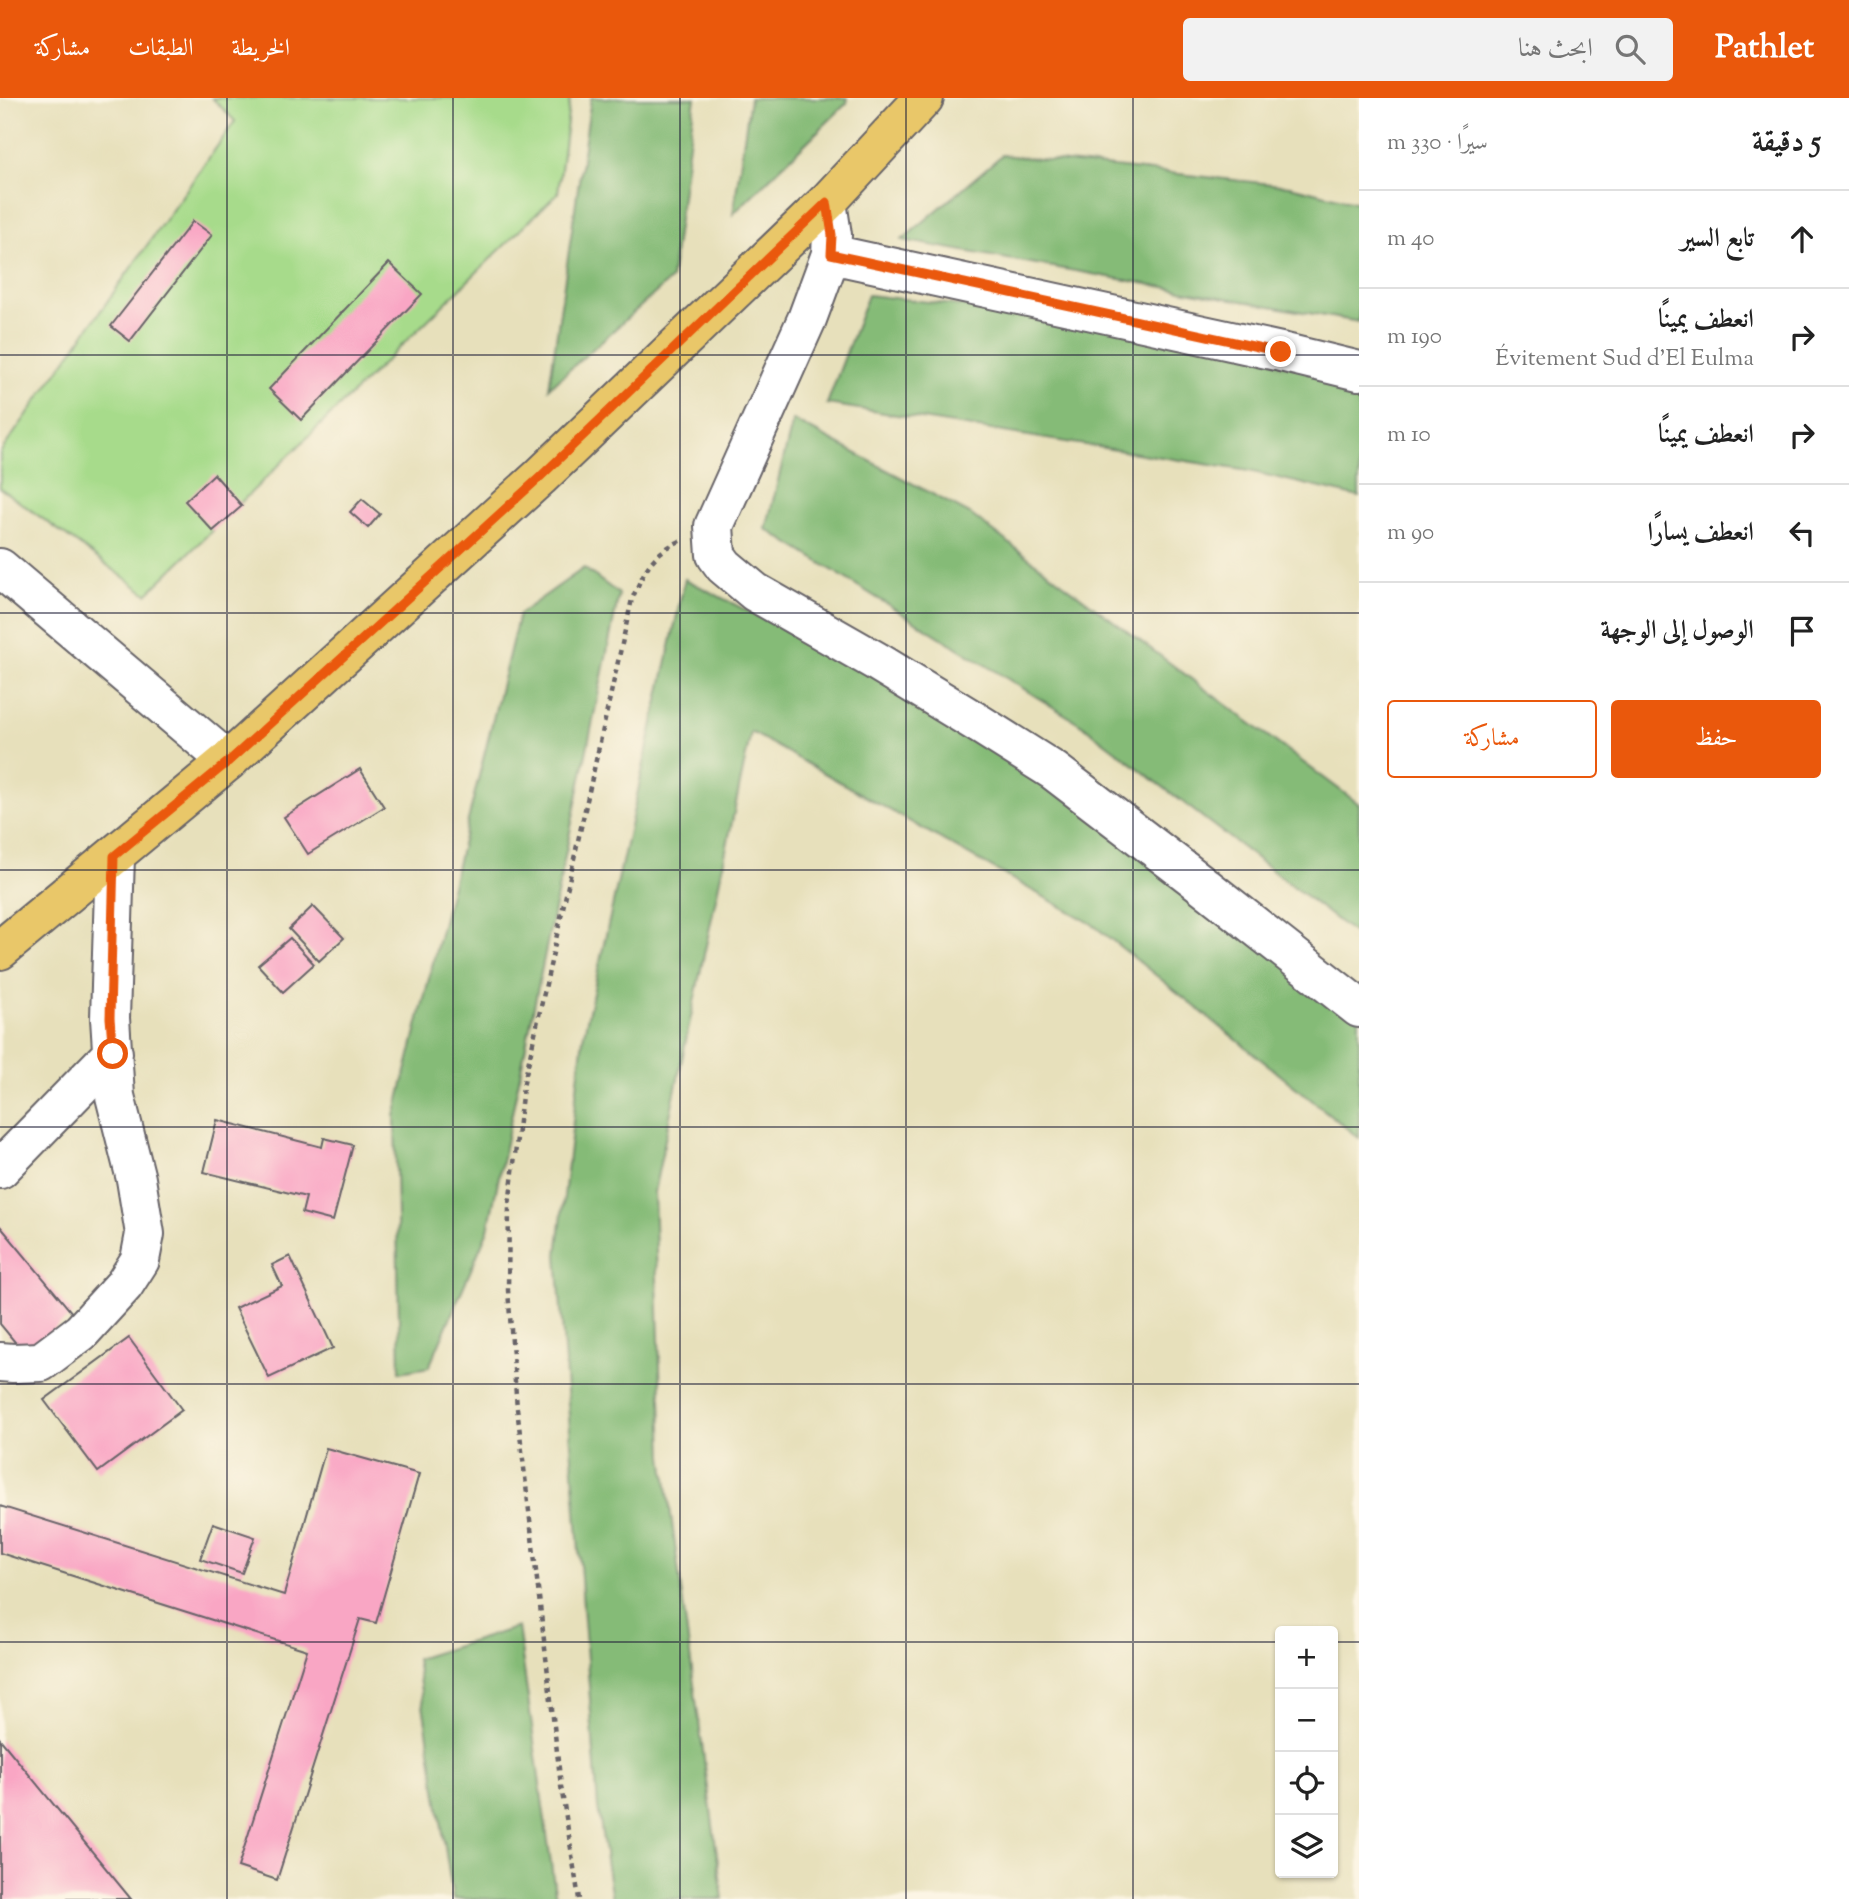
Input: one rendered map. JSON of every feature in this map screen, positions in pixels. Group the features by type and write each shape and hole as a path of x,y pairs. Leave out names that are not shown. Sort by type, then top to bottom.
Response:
{"main road":[{"path":"0,950 229,761 540,477 827,202 924,98"}],"street":[{"path":"827,202 832,235 831,254 807,319 714,526 716,555 724,566 755,593 876,661 1054,771 1359,1008"},
{"path":"831,254 1359,371"},
{"path":"0,568 229,761"},
{"path":"0,1362 41,1362 81,1332 124,1285 140,1260 145,1234 136,1180 114,1096 110,1018 114,856"},
{"path":"0,1169 113,1054"}],"path":[{"path":"579,1899 561,1786 517,1408 508,1290 509,1206 523,1087 632,599 648,565 660,554 676,543 714,526"}],"green space":[{"path":"212,98 570,98 558,193 147,594 0,488 0,453 235,121"},
{"path":"591,98 695,98 671,279 549,388"},
{"path":"750,98 848,98 847,103 733,214"},
{"path":"1002,155 1290,186 1359,203 1359,322 902,240"},
{"path":"868,295 1222,336 1359,373 1359,497 1249,471 827,404"},
{"path":"793,420 970,514 1359,804 1359,937 1082,725 766,529"},
{"path":"584,568 619,594 488,1230 429,1367 400,1372 395,1116 519,614"},
{"path":"685,579 955,717 1359,1005 1359,1138 1092,924 751,732 654,1192 663,1456 723,1899 612,1899 598,1808 557,1255 583,1038"},
{"path":"518,1627 556,1899 453,1899 416,1659"}],"building":[{"path":"193,221 212,235 130,341 111,326"},
{"path":"389,263 422,294 301,420 269,389"},
{"path":"214,474 242,506 213,531 185,501"},
{"path":"362,499 380,514 368,528 350,512"},
{"path":"360,769 384,807 308,854 284,817"},
{"path":"313,906 344,938 319,961 289,929"},
{"path":"290,938 314,964 283,992 258,965"},
{"path":"217,1120 322,1147 324,1138 353,1145 333,1221 302,1213 306,1197 204,1172"},
{"path":"0,1226 73,1314 24,1353 0,1324"},
{"path":"290,1256 333,1348 269,1378 235,1308 282,1286 272,1265"},
{"path":"129,1338 182,1410 98,1472 44,1400"},
{"path":"326,1448 419,1474 376,1623 360,1619 277,1880 238,1867 307,1650 0,1553 0,1506 284,1595"},
{"path":"213,1523 255,1537 242,1573 200,1559"},
{"path":"0,1739 131,1899 0,1899"}],"route":[{"path":"113,1054 110,1018 114,856 229,761 540,477 827,202 832,235 831,254 1281,352"}]}
